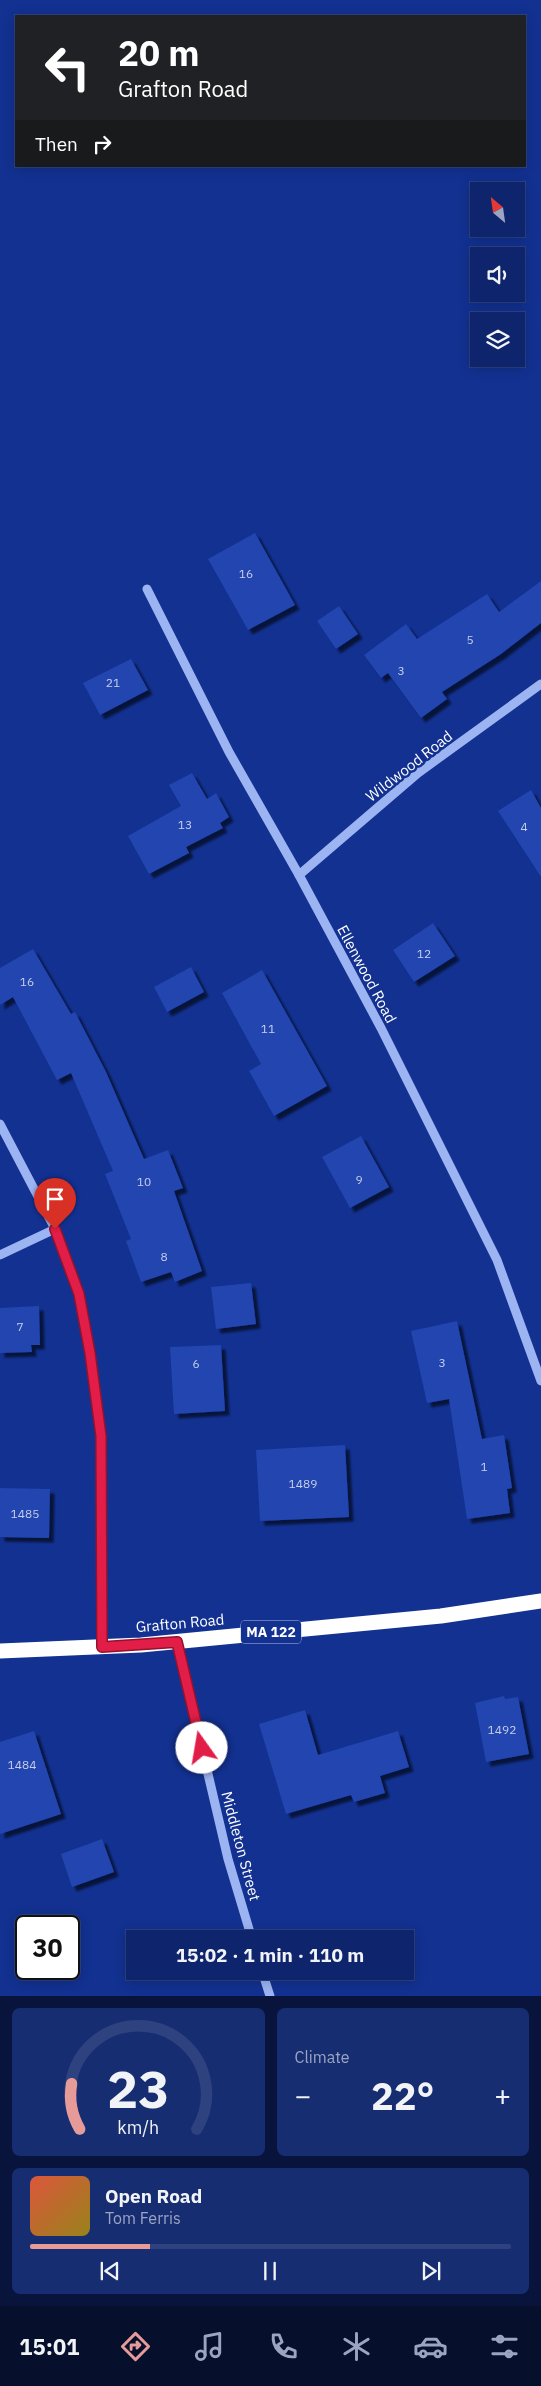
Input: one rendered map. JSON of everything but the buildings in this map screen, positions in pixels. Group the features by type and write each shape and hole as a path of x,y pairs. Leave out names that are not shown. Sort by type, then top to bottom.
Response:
{"highway":[{"name":"Grafton Road","path":"0,1652 177,1642 441,1616 541,1601"}],"street":[{"name":"Ellenwood Road","path":"147,589 229,752 299,875 381,1028 497,1260 541,1381"},
{"name":"Wildwood Road","path":"299,875 418,773 541,684"},
{"path":"0,1124 55,1229 79,1294 90,1353 101,1436 102,1647"},
{"path":"0,1255 55,1229"},
{"name":"Middleton Street","path":"177,1642 228,1859 249,1930"},
{"path":"265,1980 270,1996"}],"route":[{"path":"55,1229 79,1294 90,1353 101,1436 102,1647 177,1642 202,1748"}]}
